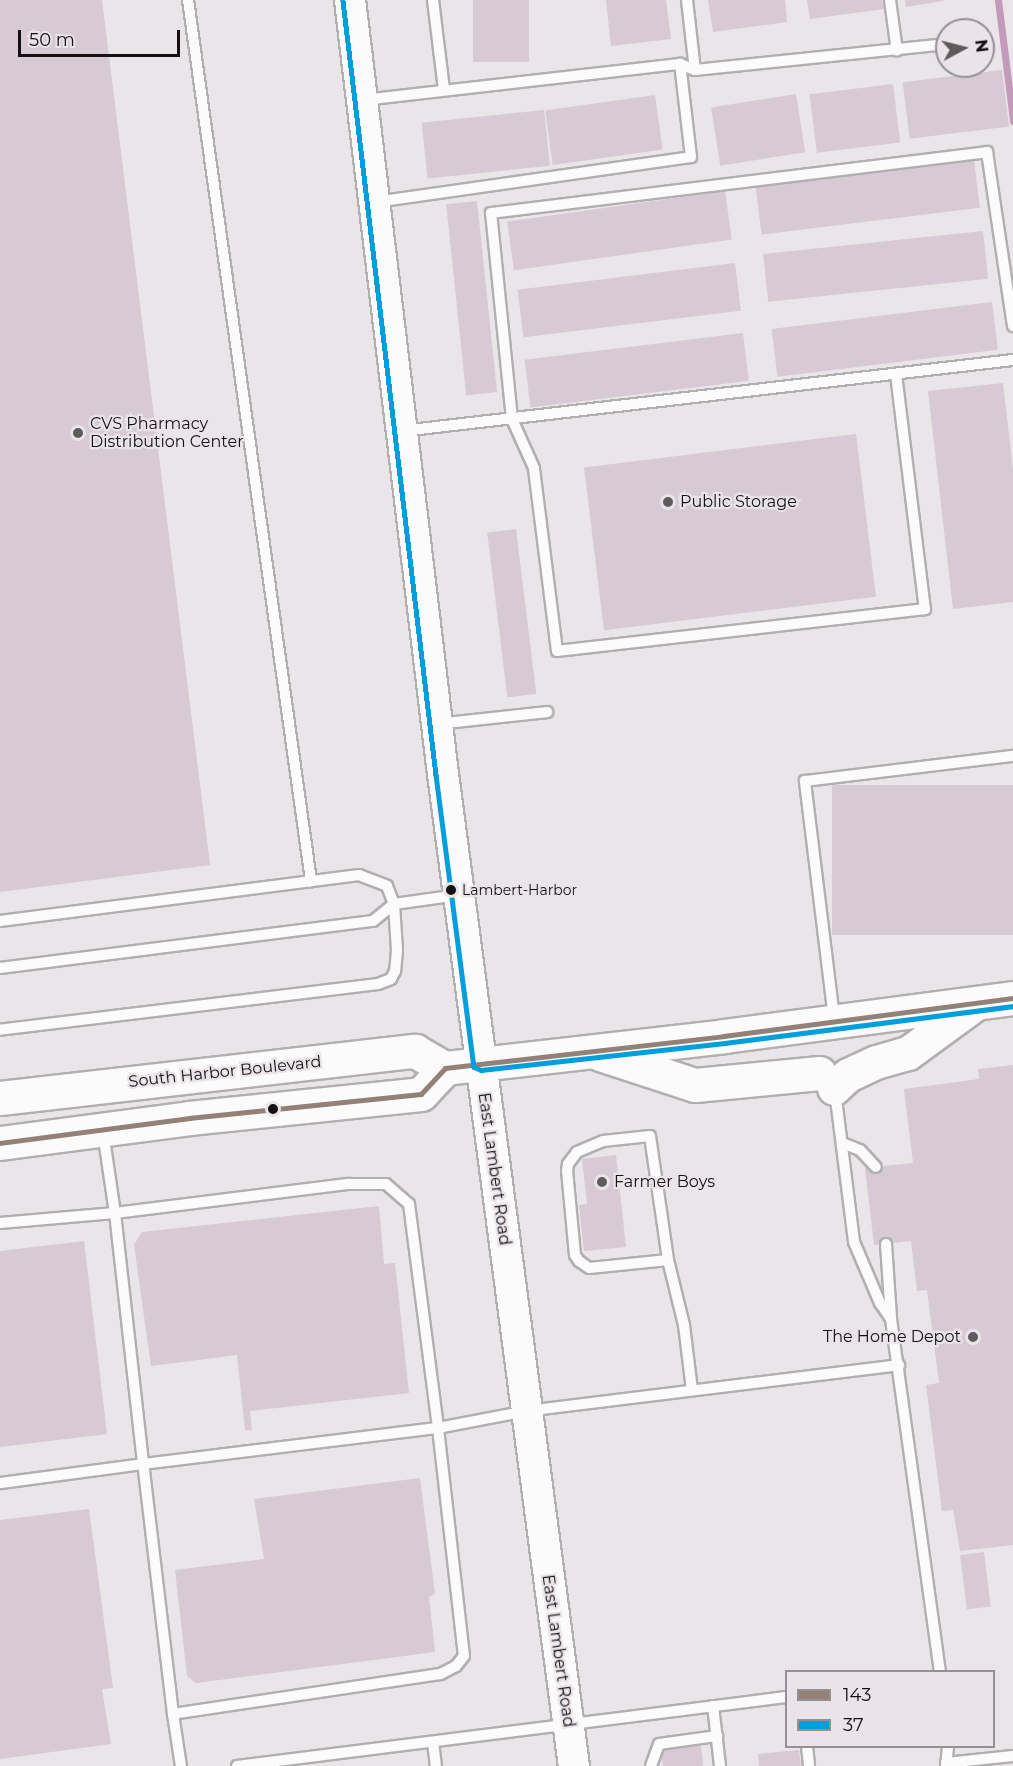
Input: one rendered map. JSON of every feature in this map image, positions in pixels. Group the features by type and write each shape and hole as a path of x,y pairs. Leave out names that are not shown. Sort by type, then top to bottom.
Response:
{"main road":[{"name":"East Lambert Road","path":"350,0 458,895 574,1766"},
{"path":"0,1143 421,1094 445,1068 1013,998"},
{"path":"590,1051 694,1085 827,1081 848,1075 876,1062 908,1053 978,1002"},
{"name":"South Harbor Boulevard","path":"0,1098 415,1051 445,1068"}],"lane":[{"path":"188,0 311,881"},
{"path":"433,0 444,89"},
{"path":"687,0 695,70"},
{"path":"890,0 897,51"},
{"path":"362,100 680,64 695,70 935,46"},
{"path":"375,202 691,157 680,64"},
{"path":"896,374 925,609 556,651 534,468 512,418 491,213 987,152 1013,326"},
{"path":"402,431 1013,360"},
{"path":"437,724 547,712"},
{"path":"834,1021 806,781 1013,756"},
{"path":"0,921 359,875 387,886 394,904 397,950 395,971 391,979 378,984 0,1030"},
{"path":"0,968 364,923 373,921 394,904 458,895"},
{"path":"827,1081 842,1143 854,1242 880,1303 891,1318"},
{"path":"103,1130 115,1213 143,1464 181,1766"},
{"path":"668,1260 589,1268 575,1255 567,1171 572,1158 584,1147 603,1141 650,1136 668,1260 684,1325 692,1390"},
{"path":"842,1143 860,1150 876,1167"},
{"path":"0,1223 115,1213 349,1184 386,1184 409,1204 464,1656 456,1666 441,1674 173,1714"},
{"path":"886,1244 891,1318 940,1670"},
{"path":"0,1483 438,1428 526,1411 899,1365"},
{"path":"237,1766 785,1697"},
{"path":"713,1706 720,1766"},
{"path":"651,1766 660,1744 717,1736"},
{"path":"433,1742 436,1766"},
{"path":"807,1748 809,1766"},
{"path":"948,1748 946,1764 1013,1756"}],"building":[{"name":"CVS Pharmacy Distribution Center","path":"0,0 102,0 210,865 0,892"},
{"path":"473,0 529,0 529,62 473,62"},
{"path":"606,0 666,0 671,39 611,46"},
{"path":"708,0 785,0 787,22 713,32"},
{"path":"807,0 882,0 884,9 810,19"},
{"path":"905,0 943,0 943,1 906,7"},
{"path":"1002,70 1009,127 910,139 903,82 937,78 995,78 995,71"},
{"path":"893,84 900,143 817,153 810,94"},
{"path":"796,94 805,152 720,166 711,107"},
{"path":"655,95 663,149 553,165 545,110"},
{"path":"544,110 550,166 428,179 422,123"},
{"path":"974,160 980,208 761,234 756,187"},
{"path":"725,191 732,240 514,270 507,222"},
{"path":"477,201 497,392 466,395 446,204"},
{"path":"983,231 988,279 768,302 763,254"},
{"path":"735,263 741,311 523,337 518,290"},
{"path":"992,302 998,350 778,377 772,329"},
{"path":"743,333 749,381 530,407 525,360"},
{"path":"1003,383 1013,469 1013,602 953,609 928,391"},
{"path":"856,434 876,597 604,630 584,467"},
{"path":"516,529 536,694 507,697 487,533"},
{"path":"832,785 1013,785 1013,935 832,935"},
{"name":"The Home Depot","path":"1013,1065 1013,1545 960,1551 953,1510 942,1511 926,1385 939,1383 927,1290 917,1291 911,1241 874,1245 865,1168 913,1163 904,1089 979,1079 978,1069"},
{"name":"Farmer Boys","path":"616,1155 626,1247 584,1251 579,1205 587,1204 582,1159"},
{"path":"379,1206 384,1264 395,1263 409,1393 250,1411 252,1430 245,1430 237,1355 151,1366 134,1245 142,1232"},
{"path":"84,1241 107,1434 0,1447 0,1251"},
{"path":"420,1478 435,1594 429,1597 435,1652 196,1683 187,1676 175,1570 264,1559 254,1499"},
{"path":"89,1509 113,1688 102,1689 111,1744 0,1759 0,1520"},
{"path":"984,1552 991,1607 967,1610 960,1555"},
{"path":"701,1745 703,1766 663,1766 661,1751"},
{"path":"799,1750 801,1766 759,1766 758,1754"}],"waterway":[{"path":"998,0 1013,121"}],"transit line":[{"name":"37","path":"343,1 436,775 474,1067 481,1070 725,1043 1013,1006"},
{"name":"143","path":"0,1143 189,1118 421,1094 445,1068 724,1036 1013,998"}],"place":[{"name":"CVS Pharmacy Distribution Center","path":"78,433"},
{"name":"Public Storage","path":"668,502"},
{"name":"Lambert-Harbor","path":"451,890"},
{"name":"Farmer Boys","path":"602,1182"},
{"name":"The Home Depot","path":"973,1337"}]}
